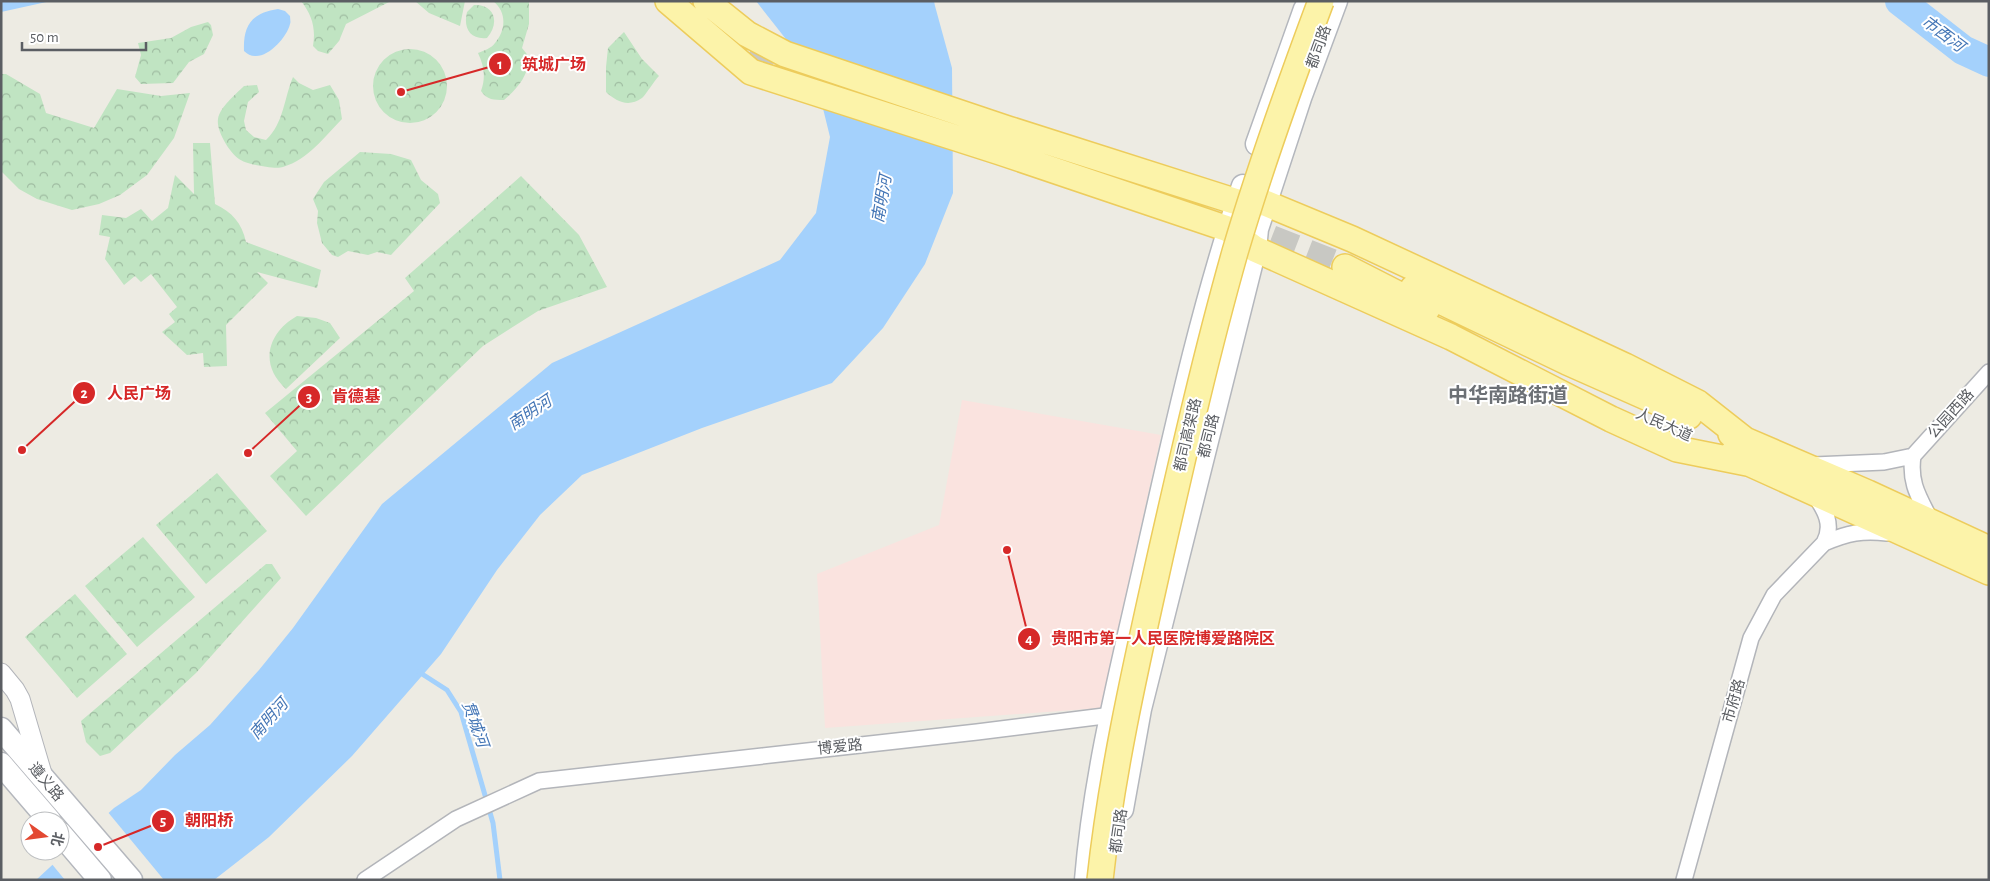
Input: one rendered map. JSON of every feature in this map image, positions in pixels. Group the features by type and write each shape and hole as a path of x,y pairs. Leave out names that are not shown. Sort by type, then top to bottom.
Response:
{"main road":[{"path":"668,1 751,72 1237,202 1265,203 1352,239 1625,366 1698,403 1746,451"},
{"path":"706,1 747,34 785,54 1228,229 1255,249 1451,337 1611,419 1677,449 1746,451"},
{"name":"都司路","path":"1086,880 1090,833 1110,716 1184,395 1222,248 1275,88 1308,1"},
{"name":"都司高架路","path":"1100,880 1105,834 1124,719 1196,398 1236,251 1287,93 1321,1"},
{"name":"都司路","path":"1113,880 1117,836 1140,709 1255,249 1257,229 1300,98 1336,1"},
{"name":"人民大道","path":"1348,261 1567,362 1746,451 1813,493 1989,572"},
{"name":"人民大道","path":"1746,451 1804,466 1989,549"},
{"name":"遵义路","path":"1,729 131,880"},
{"name":"遵义路","path":"1,764 41,811"},
{"path":"70,845 100,880"}],"street":[{"name":"公园西路","path":"1913,456 1989,372"},
{"path":"1804,466 1884,462 1913,456 1911,471 1916,492 1932,522"},
{"path":"1813,493 1825,510 1829,524 1828,536 1824,543"},
{"path":"1824,543 1848,533 1871,531 1907,535"},
{"name":"市府路","path":"1684,880 1751,638 1774,594 1824,543"},
{"path":"1,673 20,699 44,778"},
{"name":"博爱路","path":"365,880 456,820 539,781 1110,716 1140,709"},
{"path":"1,783 28,796"}],"shaded area":[{"path":"962,400 1161,435 1101,708 825,728 817,574 939,525"}],"green space":[{"path":"301,1 391,1 346,24 339,41 328,54 318,51 313,46 314,33 312,22 308,11"},
{"path":"415,1 465,1 460,26 429,13"},
{"path":"493,1 529,1 529,24 522,48 530,58 529,65 521,82 504,100 491,99 481,91 484,72 478,53 494,45 503,27 501,10"},
{"path":"474,5 487,8 493,15 493,26 487,38 472,35 467,28 467,12"},
{"path":"208,22 211,25 213,35 204,54 189,62 173,83 141,84 135,77 141,55 138,43 171,38 191,27"},
{"path":"624,32 642,59 659,76 643,97 632,103 622,102 606,92 608,48"},
{"path":"403,49 417,49 431,55 441,65 447,79 445,100 431,117 417,123 403,123 389,117 379,107 373,93 373,79 379,65 389,55"},
{"path":"1,74 6,74 40,94 46,113 94,128 117,89 161,96 190,93 174,138 147,175 120,195 99,204 72,210 37,199 19,189 1,171"},
{"path":"293,77 299,83 313,90 330,85 339,100 342,119 301,159 283,167 261,166 239,159 228,147 221,135 218,119 222,110 228,101 244,86 257,85 259,92 248,102 244,121 246,130 254,137 266,140 277,126"},
{"path":"193,143 210,143 215,204 235,219 242,229 246,242 321,270 317,288 257,272 268,283 226,325 227,366 204,367 203,353 187,355 162,332 175,322 169,314 177,307 151,274 141,282 135,276 124,285 105,259 110,237 99,235 102,215 126,218 141,209 152,221 168,208 175,175 194,194"},
{"path":"360,152 391,154 411,160 421,180 438,194 440,203 391,255 377,252 368,255 348,251 338,257 332,255 322,243 317,223 318,211 313,199 324,182"},
{"path":"521,176 579,235 607,287 538,311 483,346 306,516 270,476 297,451 265,413 414,291 405,278"},
{"path":"297,316 316,318 330,323 340,338 286,389 277,380 272,370 270,350 273,340 279,331"},
{"path":"217,473 267,531 206,584 156,525"},
{"path":"143,537 195,597 137,647 85,586"},
{"path":"266,564 272,564 281,578 196,673 110,753 100,756 86,742 81,721"},
{"path":"75,594 127,654 77,698 25,637"}],"water":[{"path":"1,1 51,1 1,12"},
{"name":"南明河","path":"756,1 934,1 952,68 953,193 925,264 883,328 832,383 702,428 582,475 540,515 497,570 441,654 352,756 269,837 214,880 36,880 57,861 70,861 70,849 114,808 141,790 175,755 210,725 293,628 382,504 552,363 780,260 816,213 830,137 815,76"},
{"path":"278,9 285,11 290,16 290,23 285,35 277,45 266,53 255,56 246,53 244,51 245,34 251,22 261,14"}],"pier":[{"path":"107,811 164,880 65,880 51,863 53,861 70,861 70,845"}],"waterway":[{"name":"市西河","path":"1900,1 1963,50 1989,62"},
{"name":"贯城河","path":"419,672 447,690 461,712 493,823 500,880"}],"tunnel":[{"path":"717,31 771,65 807,80"},
{"path":"1235,224 1345,267"}],"place":[{"name":"筑城广场","path":"401,92"},
{"name":"人民广场","path":"22,450"},
{"name":"肯德基","path":"248,453"},
{"name":"贵阳市第一人民医院博爱路院区","path":"1007,550"},
{"name":"朝阳桥","path":"98,847"}],"district":[{"name":"中华南路街道","path":"1508,396"}]}
